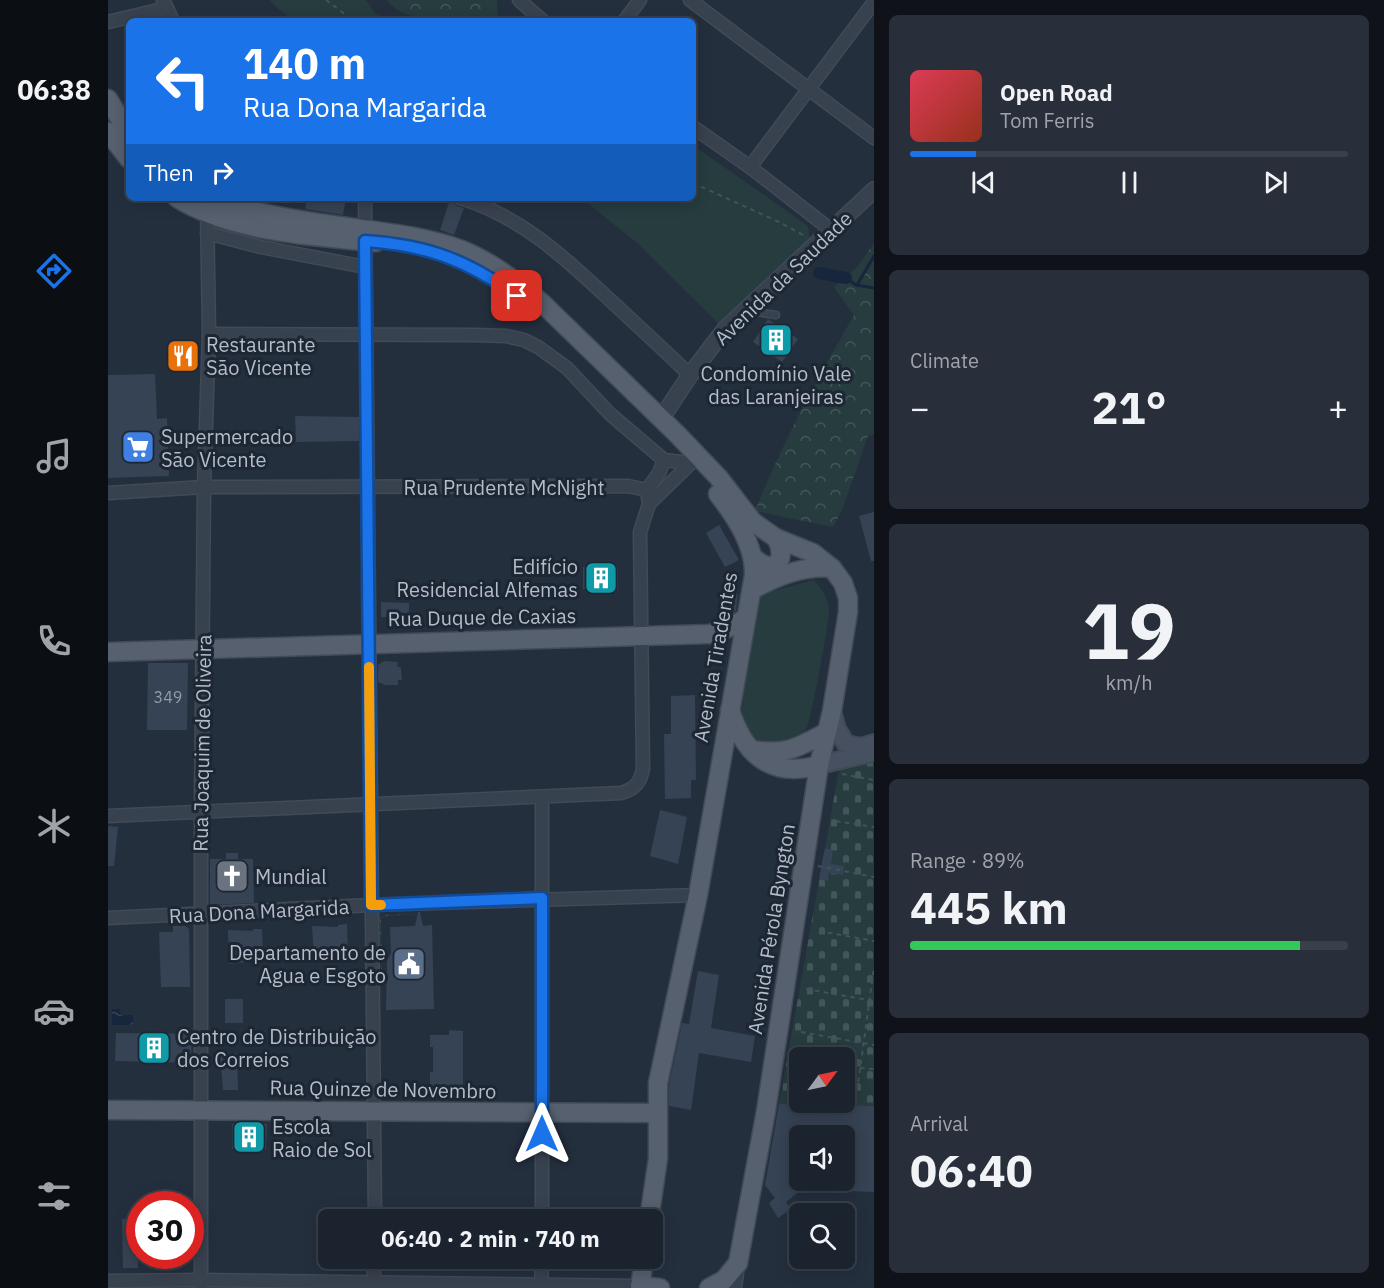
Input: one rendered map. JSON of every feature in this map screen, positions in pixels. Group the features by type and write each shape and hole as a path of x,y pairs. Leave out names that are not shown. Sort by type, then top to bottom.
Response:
{"main road":[{"path":"110,109 126,130"},
{"path":"108,132 126,155"},
{"name":"Avenida Tiradentes","path":"207,202 365,235 418,237 442,243 478,258 505,274 542,303 667,430 719,478 753,522 776,538 813,553 832,568"},
{"name":"Avenida Tiradentes","path":"651,1209 658,1158 658,1083 698,895 729,708 752,590 754,567 753,557 734,518 710,483 691,463 667,430"},
{"path":"753,557 768,568 778,563 781,547 776,538"},
{"path":"752,590 762,584 809,568 832,568"},
{"name":"Avenida Pérola Byngton","path":"738,1263 766,1111 819,765 825,732 832,711 848,612 848,598 843,583 832,568"},
{"name":"Rua Duque de Caxias","path":"108,652 203,647 710,634 733,626 746,618"},
{"path":"729,708 740,735 750,750 776,767 793,771 874,752"},
{"path":"832,711 837,729 846,744 861,747 874,743"},
{"path":"750,750 787,752 825,732"},
{"name":"Rua Quinze de Novembro","path":"108,1110 657,1113"},
{"path":"709,1288 724,1280 738,1263"},
{"path":"642,1269 640,1287 660,1288"}],"street":[{"path":"519,0 540,18"},
{"path":"626,18 640,0"},
{"path":"690,0 874,138"},
{"path":"750,166 874,2"},
{"path":"108,22 165,4 172,18"},
{"path":"696,129 750,166 831,230"},
{"name":"Avenida da Saudade","path":"667,430 675,397 725,330 874,190"},
{"path":"365,201 375,1209"},
{"path":"468,201 494,210 529,230 564,256 690,375"},
{"name":"Rua Joaquim de Oliveira","path":"201,1284 201,812 208,334 207,202"},
{"path":"207,233 261,247 365,267"},
{"path":"208,334 476,335 506,336 524,340 567,368 610,414 664,460 691,463"},
{"path":"667,430 674,420 675,397"},
{"path":"108,816 370,803 542,798 629,791 636,786 643,770 640,532 649,504 647,490 659,473 664,460"},
{"path":"649,504 691,463"},
{"name":"Rua Prudente McNight","path":"108,493 204,488 628,486 647,490"},
{"path":"542,798 542,1209"},
{"name":"Rua Dona Margarida","path":"108,918 542,898 698,895"},
{"path":"735,1288 738,1263"},
{"path":"374,1269 374,1285"},
{"path":"541,1287 542,1269"},
{"path":"108,1281 201,1284 640,1287"}],"lane":[{"path":"745,310 776,315"}],"path":[{"path":"326,0 350,18"},
{"path":"696,184 779,222 816,243"},
{"path":"842,774 874,780"},
{"path":"836,820 874,827"},
{"path":"817,866 874,877"},
{"path":"819,931 874,940"},
{"path":"857,1091 874,967"},
{"path":"806,989 874,1001"},
{"path":"801,1032 874,1045"},
{"path":"860,1068 874,1070"}],"green space":[{"path":"270,0 366,0 375,14 389,18 290,18"},
{"path":"387,0 497,0 498,18 418,18 396,9"},
{"path":"696,147 808,226 810,240 720,325 636,242 585,201 696,201"},
{"path":"874,243 874,434 868,436 842,510 833,527 755,511 789,436 854,315 834,287 858,266"},
{"path":"814,580 828,603 829,616 808,723 806,730 799,737 790,743 770,749 751,739 739,728 758,595"},
{"path":"874,762 874,1106 855,1106 855,1047 789,1047 840,770"},
{"path":"419,914 384,916 381,919 382,1012 380,918 383,915"},
{"path":"789,1048 789,1104 779,1104"}],"water":[{"path":"112,1009 120,1009 121,1015 133,1015 133,1025 112,1025"}],"building":[{"path":"306,201 345,201 343,215 305,209"},
{"path":"449,201 464,208 454,235 440,230"},
{"name":"Condomínio Vale das Laranjeiras","path":"768,319 798,339 782,362 753,342"},
{"name":"Supermercado São Vicente","path":"155,374 157,419 167,418 169,476 108,478 108,375"},
{"path":"295,416 359,417 359,441 296,442"},
{"path":"874,512 874,561 871,561 859,516"},
{"path":"719,525 739,560 725,567 706,533"},
{"name":"Edifício Residencial Alfemas","path":"583,567 618,567 618,589 583,589"},
{"path":"722,592 738,594 736,611 727,616 719,615"},
{"path":"381,602 409,603 409,617 381,617"},
{"path":"384,661 398,662 397,666 401,668 402,680 398,680 398,685 385,685 378,682 378,665"},
{"path":"148,663 188,663 187,730 147,730"},
{"path":"695,695 696,780 691,780 691,798 665,799 664,734 671,734 671,696"},
{"path":"660,810 687,817 678,864 650,856"},
{"path":"108,826 118,827 114,866 108,866"},
{"path":"825,848 833,850 831,864 844,866 843,875 829,873 828,881 819,879"},
{"name":"Mundial","path":"226,853 238,853 238,859 253,859 254,903 210,905 210,859 226,859"},
{"path":"418,912 420,912 423,926 432,925 434,1009 386,1010 387,961 391,953 390,927 415,926"},
{"path":"347,924 348,958 314,959 312,926 338,927 338,925"},
{"path":"173,926 185,926 189,929 190,987 161,987 159,932 173,932"},
{"path":"253,929 262,929 263,962 229,964 228,930 253,931"},
{"path":"698,971 719,975 711,1028 755,1036 751,1062 699,1053 691,1110 669,1106 669,1084 682,1023 689,1024"},
{"path":"225,999 243,999 243,1023 225,1023"},
{"path":"449,1030 463,1031 463,1094 438,1094 430,1091 433,1047 430,1047 430,1035 449,1035"},
{"name":"Centro de Distribuição dos Correios","path":"116,1033 192,1034 191,1063 115,1061"},
{"path":"220,1053 237,1053 238,1090 223,1090"},
{"path":"779,1104 789,1104 789,1113 855,1113 855,1106 874,1106 874,1192 850,1191 855,1191 855,1125 789,1125 789,1191 800,1191 786,1202 789,1210 778,1218 769,1203 775,1198 765,1185"},
{"name":"Escola Raio de Sol","path":"232,1124 267,1124 266,1149 232,1149"},
{"path":"122,1219 126,1219 126,1268 123,1268"}],"waterway":[{"path":"857,285 874,256"},
{"path":"819,273 846,278 856,285 874,288"},
{"path":"819,273 846,278"}],"slow traffic":[{"path":"369,667 371,905 381,905"}],"place":[{"name":"Condomínio Vale das Laranjeiras","path":"776,340"},
{"name":"Restaurante São Vicente","path":"183,356"},
{"name":"Supermercado São Vicente","path":"138,447"},
{"name":"Edifício Residencial Alfemas","path":"601,578"},
{"name":"Mundial","path":"232,876"},
{"name":"Departamento de Agua e Esgoto","path":"409,964"},
{"name":"Centro de Distribuição dos Correios","path":"154,1048"},
{"name":"Escola Raio de Sol","path":"249,1137"}],"route":[{"path":"517,296 480,271 440,254 418,248 365,241 371,905 542,898 542,1134"}]}
